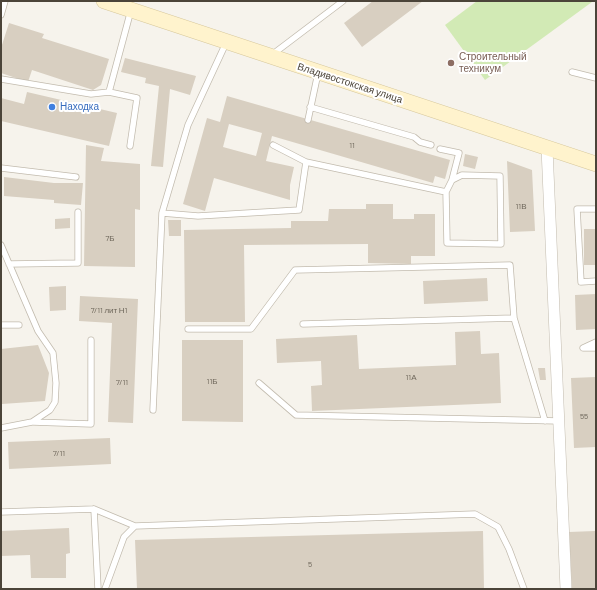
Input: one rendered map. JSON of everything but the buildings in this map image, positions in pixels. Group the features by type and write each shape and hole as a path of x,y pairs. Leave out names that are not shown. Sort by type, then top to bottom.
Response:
{"street":[{"name":"Владивостокская улица","path":"117,4 226,43 271,56 596,164"},
{"path":"547,148 560,421 566,589"}],"lane":[{"path":"1,15 5,1"},
{"path":"271,56 343,1"},
{"path":"109,92 117,4"},
{"path":"153,410 162,213 188,125 226,43"},
{"path":"308,120 318,72"},
{"path":"572,72 596,78"},
{"path":"1,79 91,94 109,92 137,98 130,146"},
{"path":"310,107 414,137 420,142 431,145"},
{"path":"273,145 306,162 446,192"},
{"path":"440,149 459,153 452,180 446,192 448,244 501,244 500,176 462,175 452,180"},
{"path":"162,213 198,216 299,210 306,162"},
{"path":"1,168 76,177"},
{"path":"596,209 576,209 581,282 596,281"},
{"path":"9,264 78,263 78,212"},
{"path":"1,245 3,256 9,264 38,332 53,353 56,383 55,402 50,410 32,422"},
{"path":"188,329 251,329 295,270 510,265 514,318 545,421"},
{"path":"303,324 514,318"},
{"path":"1,325 19,325"},
{"path":"1,428 32,422 91,424 91,340"},
{"path":"596,342 582,348 596,348"},
{"path":"259,383 296,415 560,421"},
{"path":"1,512 94,508 135,526 475,514 498,527 509,549 524,589"},
{"path":"94,508 98,589"},
{"path":"104,589 124,537 135,526"}],"green space":[{"path":"477,1 592,2 485,80 445,25"}],"place":[{"name":"Строительный техникум","path":"451,63"},
{"name":"Находка","path":"52,107"}]}
